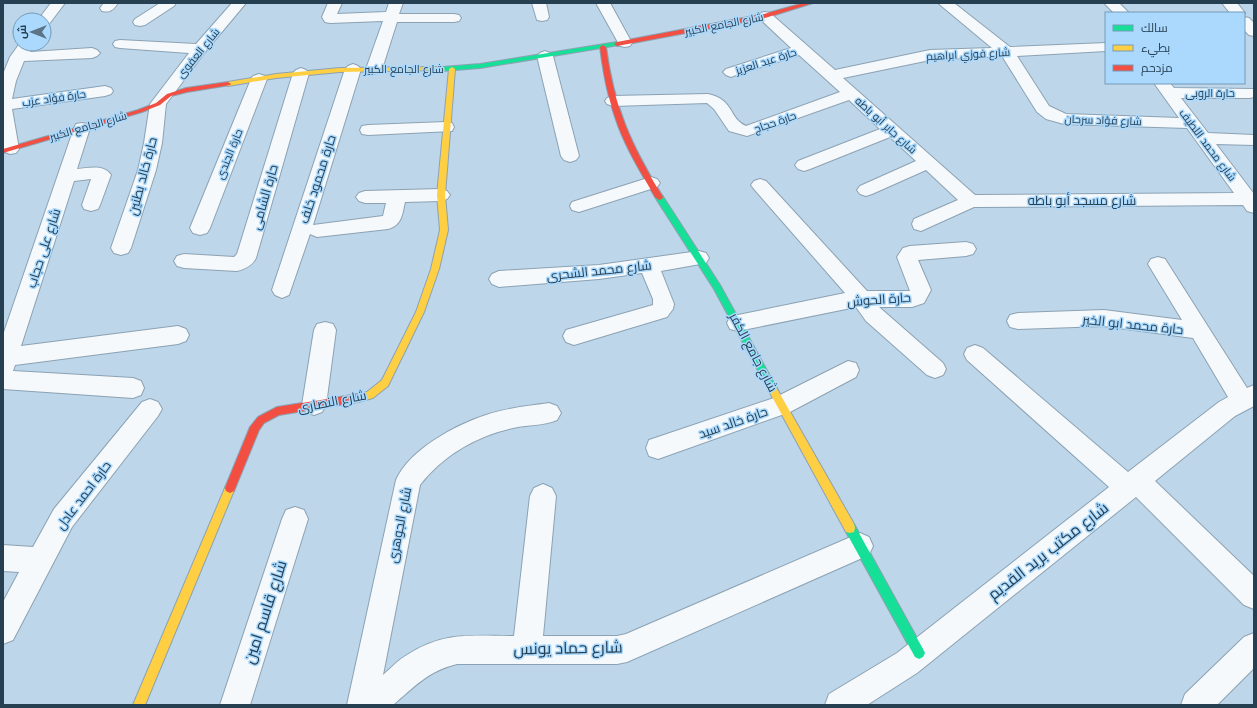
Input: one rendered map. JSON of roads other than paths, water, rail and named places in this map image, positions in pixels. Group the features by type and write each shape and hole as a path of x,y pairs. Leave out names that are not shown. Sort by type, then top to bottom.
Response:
{"street":[{"path":"51,12 58,3"},
{"path":"140,22 169,3"},
{"name":"شارع العفوى","path":"158,104 200,49 239,3"},
{"path":"335,3 329,17 330,19 392,12 454,18"},
{"path":"539,3 542,17"},
{"path":"603,3 625,43"},
{"name":"شارع الجامع الكبير","path":"6,150 145,110 158,104 169,95 178,92 301,73 352,69 452,69 480,66 625,43 765,16 810,3"},
{"name":"شارع فؤاد سرحان","path":"945,3 1006,52 1043,109 1052,115 1064,119 1191,123"},
{"path":"1111,3 1121,12"},
{"path":"1229,3 1237,12"},
{"path":"374,69 392,12"},
{"name":"شارع جابر أبو باطه","path":"765,16 971,201"},
{"path":"1245,21 1254,32"},
{"path":"120,44 200,49"},
{"name":"شارع فوزي ابراهيم","path":"831,76 930,55 1105,46"},
{"name":"شارع جامع الكفر","path":"603,47 607,75 618,118 640,166 738,323 919,653"},
{"name":"حارة عبد العزيز","path":"731,72 802,49"},
{"path":"6,150 4,115 6,74 21,52"},
{"path":"18,57 92,53"},
{"path":"545,56 570,156"},
{"name":"حارة محمود خلف","path":"282,290 352,69"},
{"name":"شارع النصارى","path":"139,705 255,427 261,420 277,411 360,398 378,390 385,383 420,312 435,269 444,230 441,195 452,69"},
{"name":"حارة الشامى","path":"184,261 237,264 246,258 301,73"},
{"name":"حارة الجندى","path":"200,228 259,79"},
{"name":"شارع محمد اللطيف","path":"1165,88 1251,203"},
{"name":"حارة الروبى","path":"1165,88 1250,93"},
{"name":"حارة فؤاد عزب","path":"4,115 105,91"},
{"name":"حارة حجاج","path":"613,101 696,98 710,99 716,102 734,127 747,132 851,94"},
{"name":"حارة خالد بطنين","path":"121,248 147,170 153,143 158,104"},
{"path":"368,130 446,126"},
{"name":"شارع على حجاب","path":"5,363 82,128"},
{"path":"804,166 892,130"},
{"path":"1202,138 1254,140"},
{"path":"866,190 928,162"},
{"path":"66,176 97,173 102,175 91,205"},
{"path":"579,206 651,183"},
{"path":"760,185 862,299 873,316 935,370"},
{"path":"365,197 441,195"},
{"path":"317,230 388,222 392,219 398,196"},
{"name":"شارع مسجد أبو باطه","path":"921,224 971,201 1251,203"},
{"name":"حارة الحوش","path":"738,323 855,299 912,299 920,294 921,290 907,257 910,253 966,249"},
{"name":"شارع محمد الشحرى","path":"499,279 599,272 698,258"},
{"path":"1158,264 1199,331 1248,398"},
{"path":"574,336 658,313 663,309 665,304 649,265"},
{"name":"حارة محمد ابو الخير","path":"1018,321 1061,318 1105,318 1151,323 1199,331"},
{"path":"314,405 325,330"},
{"path":"5,363 178,335"},
{"path":"975,354 1132,485 1254,595"},
{"name":"حارة خالد سيد","path":"658,448 782,405 848,370"},
{"path":"3,380 134,388"},
{"name":"شارع مكتب بريد القديم","path":"840,705 919,653 1227,409 1248,398"},
{"name":"حارة احمد عادل","path":"3,630 63,518 150,408"},
{"name":"شارع الجوهرى","path":"362,705 408,480 422,463 447,444 486,425 518,417 549,413"},
{"path":"526,650 543,496"},
{"name":"شارع قاسم امين","path":"235,705 295,519"},
{"name":"شارع حماد يونس","path":"370,705 416,666 438,654 457,650 617,650 627,648 860,546"},
{"path":"3,558 40,561"},
{"path":"1196,705 1254,647"}]}
